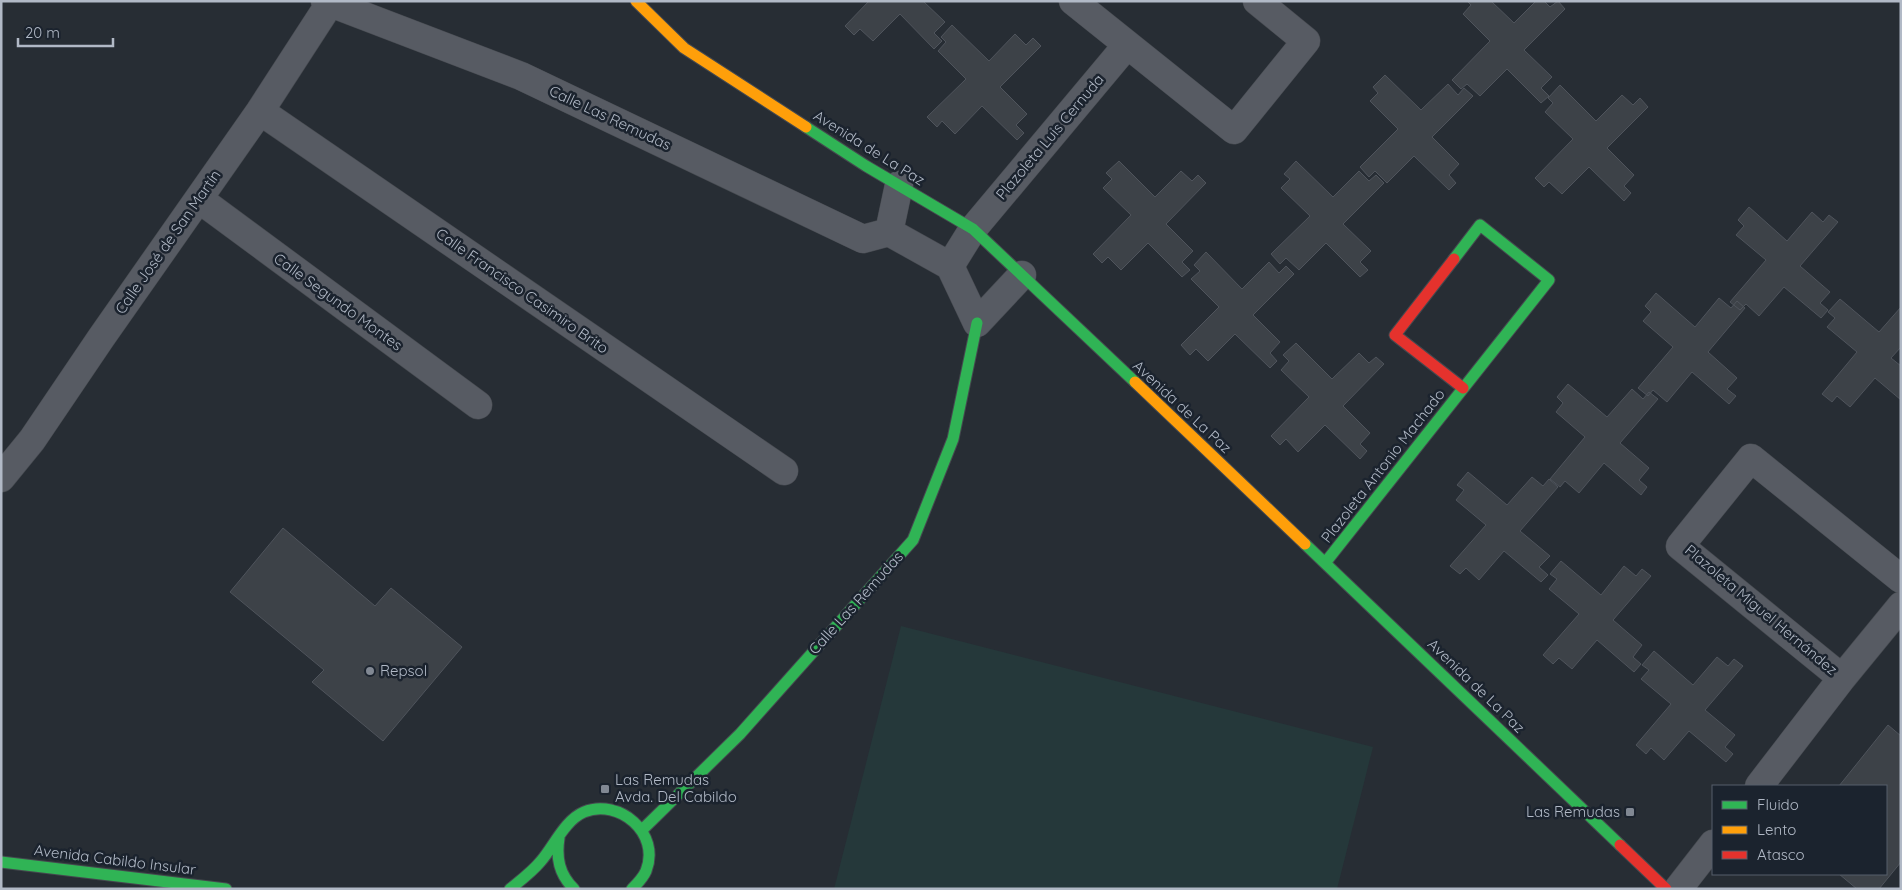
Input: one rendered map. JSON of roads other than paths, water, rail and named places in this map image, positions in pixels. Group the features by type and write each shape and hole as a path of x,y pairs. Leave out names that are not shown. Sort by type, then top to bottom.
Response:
{"street":[{"name":"Avenida de La Paz","path":"636,1 684,48 866,166 973,229 1326,563 1666,889"},
{"path":"1073,1 1234,130 1306,41 1257,1"},
{"name":"Calle José de San Martín","path":"1,478 32,440 260,111 327,2"},
{"name":"Calle Las Remudas","path":"327,2 521,76 863,239 889,232"},
{"name":"Plazoleta Luis Cernuda","path":"973,229 1127,45"},
{"name":"Calle Francisco Casimiro Brito","path":"260,111 784,471"},
{"path":"900,185 889,232 950,266 977,323 1022,275"},
{"name":"Calle Segundo Montes","path":"199,199 478,405"},
{"name":"Plazoleta Antonio Machado","path":"1326,563 1549,280 1480,225 1394,335 1463,388"},
{"path":"950,266 973,229"},
{"name":"Calle Las Remudas","path":"642,830 740,734 913,540 953,440 977,323"},
{"name":"Plazoleta Miguel Hernández","path":"1842,678 1680,546 1751,458 1901,579"},
{"name":"Plazoleta Miguel Hernández","path":"1760,785 1842,678 1901,606"},
{"path":"510,889 531,872 573,819 582,812 593,809 612,809 620,812 629,816 642,830 648,848 647,867 640,881 632,889"},
{"path":"559,838 557,854 560,870 568,884 574,889"},
{"path":"1678,889 1712,845"},
{"name":"Avenida Cabildo Insular","path":"1,862 226,889"},
{"path":"647,867 653,881"}],"place":[{"name":"Repsol","path":"370,671"},
{"name":"Las Remudas Avda. Del Cabildo","path":"605,789"},
{"name":"Las Remudas","path":"1630,812"}]}
